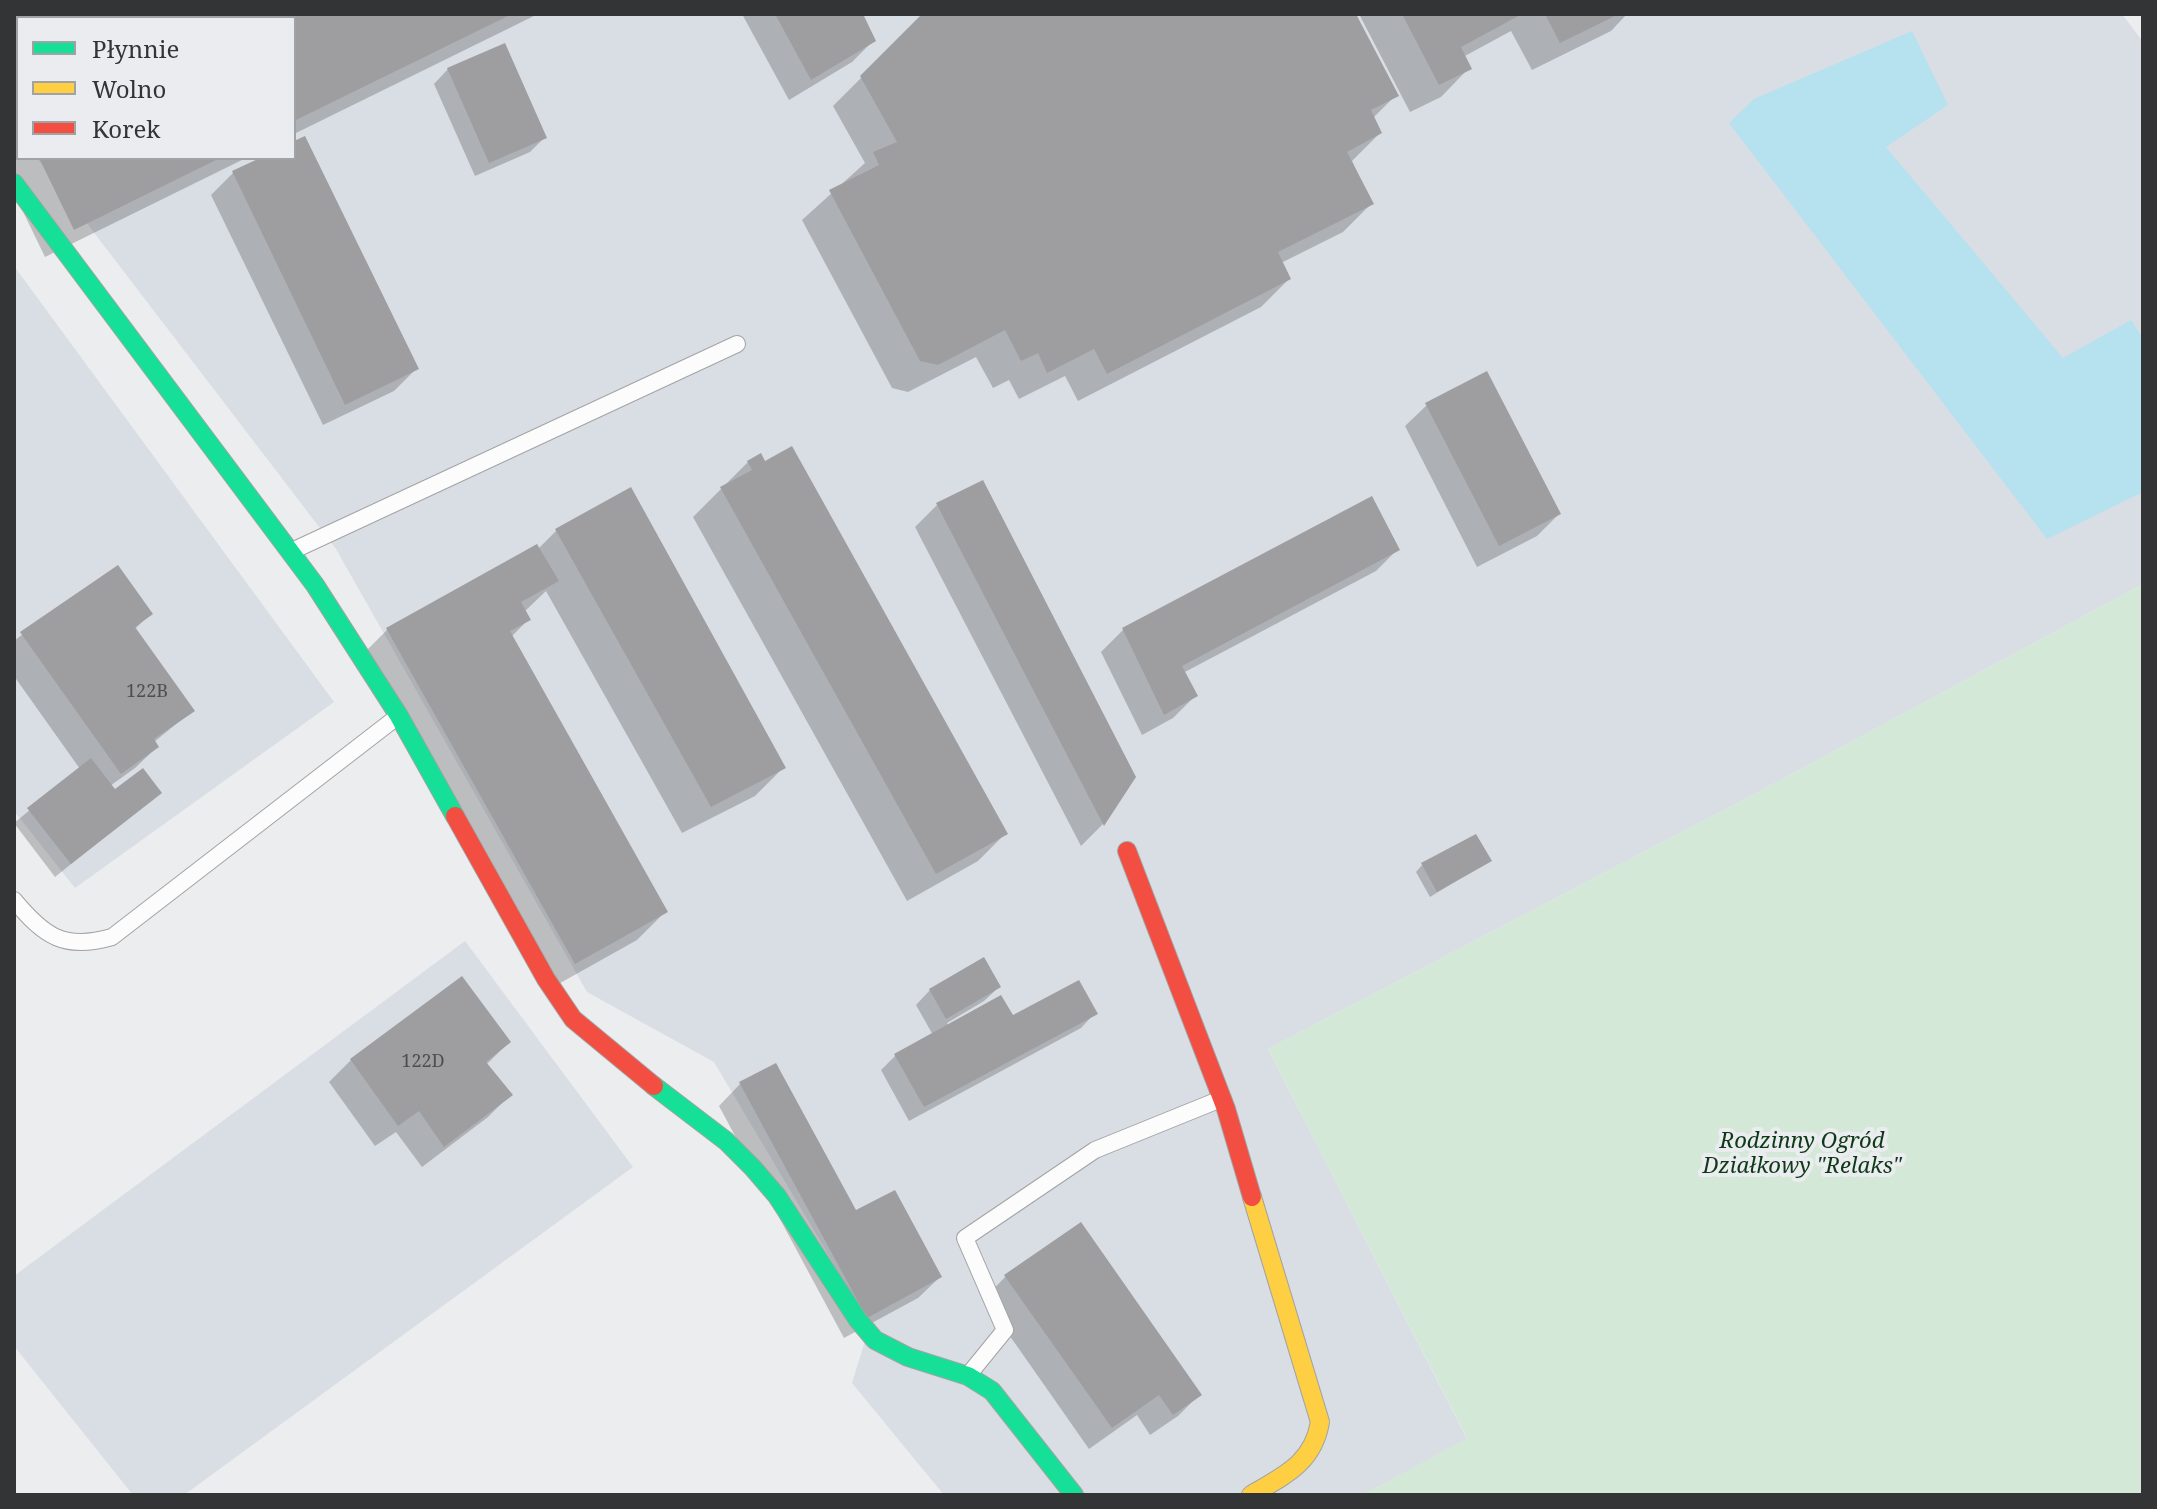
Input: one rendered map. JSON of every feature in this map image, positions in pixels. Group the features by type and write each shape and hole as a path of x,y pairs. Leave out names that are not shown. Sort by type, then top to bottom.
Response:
{"street":[{"path":"14,183 291,552 399,716 546,979 573,1019 605,1049 726,1141 753,1168 777,1196 858,1320 875,1340 908,1357 968,1376 992,1391 1074,1495"},
{"path":"1127,851 1222,1098 1320,1422 1318,1445 1308,1460 1251,1495"}],"lane":[{"path":"291,552 737,344"},
{"path":"14,900 37,928 63,941 93,943 112,937 399,716"},
{"path":"968,1376 1005,1330 965,1238 1095,1150 1222,1098"}],"shaded area":[{"path":"14,14 2122,14 2143,42 2143,584 1762,790 1268,1049 1467,1439 1363,1495 944,1495 852,1383 870,1325 714,1062 587,992 336,549 39,160 296,160 296,16 16,16 16,130"},
{"path":"14,266 334,702 75,888 14,811"},
{"path":"465,941 633,1167 184,1495 133,1495 14,1346 14,1276"}],"green space":[{"name":"Rodzinny Ogród Działkowy \"Relaks\"","path":"2143,584 2143,1495 1363,1495 1467,1438 1268,1049 1762,790"}],"water":[{"path":"1912,31 1948,105 1886,147 2063,358 2131,320 2143,338 2143,492 2047,539 1729,123 1754,99"}],"building":[{"path":"512,14 296,120 296,16 40,16"},
{"path":"775,14 863,14 876,41 811,80"},
{"path":"922,14 1356,14 1399,96 1371,110 1382,133 1347,152 1374,204 1278,252 1291,279 1107,374 1094,349 1047,373 1038,353 1021,361 1005,330 938,365 920,361 829,190 879,165 873,152 897,142 860,76"},
{"path":"1402,14 1522,14 1461,47 1472,69 1439,85"},
{"path":"1545,14 1619,14 1560,43"},
{"path":"16,28 16,112 14,108"},
{"path":"505,43 547,138 489,163 447,68"},
{"path":"305,136 419,369 345,405 232,171 256,160 296,160 296,140"},
{"path":"40,160 216,160 74,230"},
{"path":"1487,371 1561,514 1499,546 1425,403"},
{"path":"792,446 1008,834 936,874 720,487 752,470 747,461 761,453 765,461"},
{"path":"983,480 1136,777 1104,826 936,503"},
{"path":"631,487 786,768 711,807 555,529"},
{"path":"1372,496 1400,550 1182,666 1198,696 1164,715 1122,628"},
{"path":"537,544 559,581 521,602 531,620 510,631 668,912 575,964 386,628"},
{"path":"118,565 153,614 135,627 195,711 154,739 159,747 121,774 20,632"},
{"path":"91,758 115,789 143,768 162,793 71,864 27,808"},
{"path":"1476,834 1492,861 1437,892 1421,863"},
{"path":"984,957 1001,987 946,1019 929,989"},
{"path":"462,976 511,1042 486,1062 513,1095 444,1147 419,1111 398,1126 350,1059"},
{"path":"1079,980 1098,1014 924,1107 894,1054 1001,995 1013,1015"},
{"path":"776,1063 856,1210 895,1190 942,1277 867,1318 739,1082"},
{"path":"1081,1222 1202,1395 1173,1415 1159,1395 1112,1428 1004,1275"}],"traffic: fast":[{"path":"14,183 315,585 399,716 455,816"},
{"path":"654,1086 726,1141 753,1168 777,1196 858,1320 875,1340 908,1357 968,1376 992,1391 1074,1495"}],"traffic: slow":[{"path":"1251,1495 1286,1474 1304,1458 1320,1422 1252,1197"}],"traffic: jam":[{"path":"455,816 546,979 573,1019 654,1086"},
{"path":"1127,851 1226,1109 1252,1197"}]}
